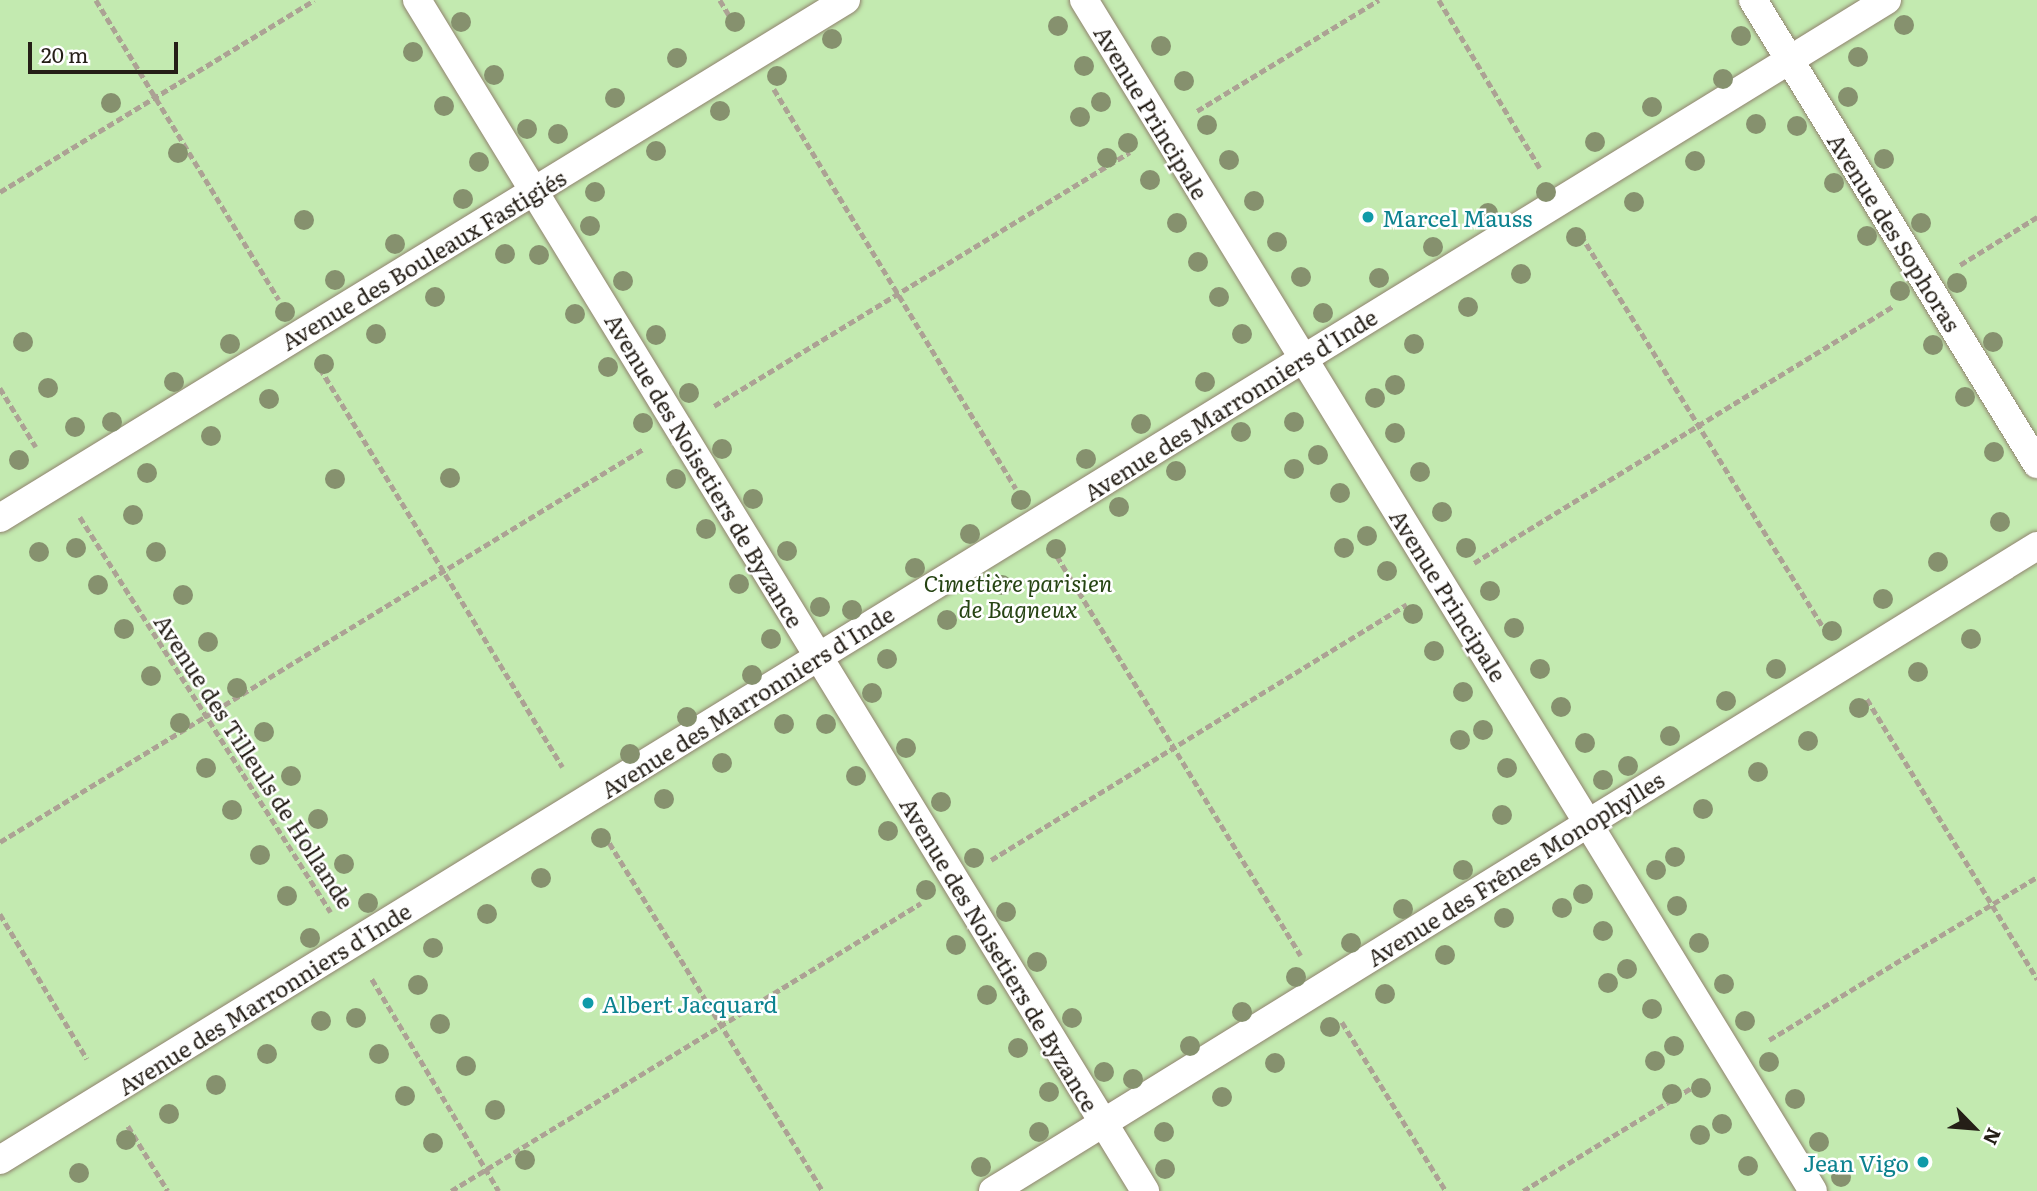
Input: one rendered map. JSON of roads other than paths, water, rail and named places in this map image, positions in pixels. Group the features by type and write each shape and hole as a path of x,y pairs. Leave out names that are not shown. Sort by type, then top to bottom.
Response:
{"lane":[{"name":"Avenue des Noisetiers de Byzance","path":"417,0 1145,1191"},
{"name":"Avenue des Bouleaux Fastigiés","path":"0,518 846,0"},
{"name":"Avenue Principale","path":"1084,0 1301,360 1442,583 1812,1191"},
{"name":"Avenue des Sophoras","path":"1754,0 2037,464"},
{"name":"Avenue des Marronniers d'Inde","path":"0,1160 1887,0"},
{"name":"Avenue des Frênes Monophylles","path":"993,1191 2037,546"}],"place":[{"name":"Marcel Mauss","path":"1368,217"},
{"name":"Albert Jacquard","path":"588,1003"},
{"name":"Jean Vigo","path":"1923,1162"}],"park label":[{"name":"Cimetière parisien de Bagneux","path":"1018,595"}]}
